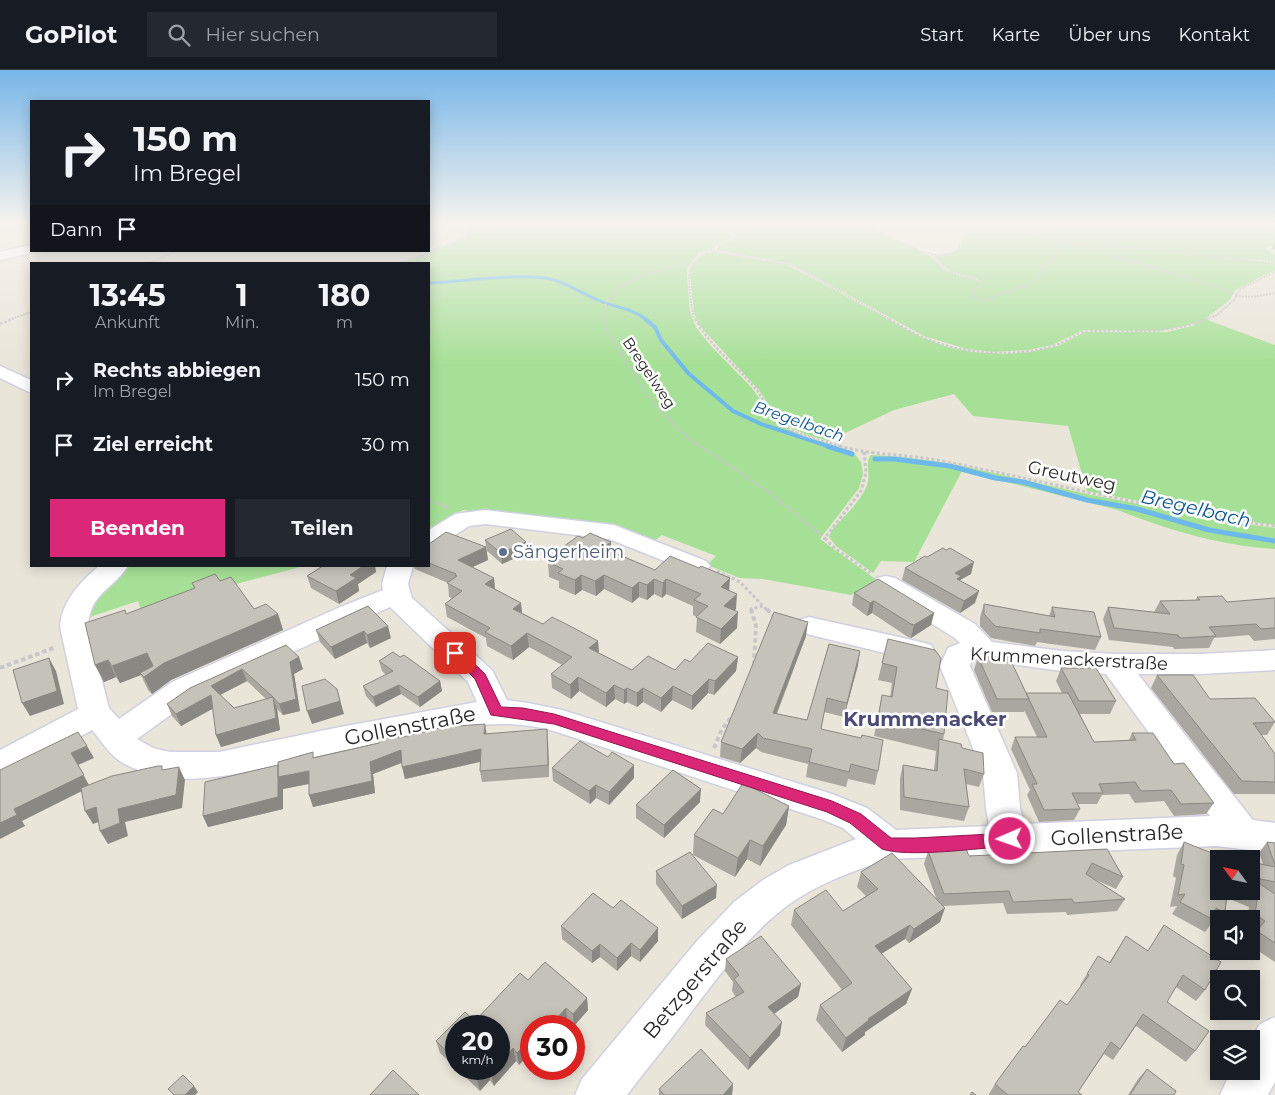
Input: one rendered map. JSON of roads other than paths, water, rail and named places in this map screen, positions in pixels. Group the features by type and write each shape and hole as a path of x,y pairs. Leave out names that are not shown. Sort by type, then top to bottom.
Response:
{"street":[{"path":"0,371 28,385"},
{"path":"430,540 458,522 475,517 618,533 697,566"},
{"path":"0,766 95,714 74,624 79,606 91,588 114,567"},
{"path":"400,567 395,580 397,594 407,609 481,677 496,711"},
{"path":"886,584 965,631 970,655"},
{"path":"117,737 183,690 348,614 397,594"},
{"name":"Krummenackerstraße","path":"809,626 970,655 1115,664 1208,664 1275,660"},
{"name":"Krummenackerstraße","path":"970,655 957,670 1000,773 1003,808 1010,839"},
{"path":"1115,664 1180,754 1259,835"},
{"name":"Gollenstraße","path":"95,714 107,722 128,750 151,760 168,764 208,766 480,712 523,713 554,719 840,811 855,818 888,844 916,845 1010,839 1078,838 1216,831 1259,835"},
{"name":"Betzgerstraße","path":"598,1095 718,946 755,910 785,886 807,875 842,859 888,844"},
{"path":"1243,1095 1275,1039"}],"waterway":[{"name":"Bregelbach","path":"430,283 502,277 551,279 605,303 634,312 647,320"},
{"name":"Bregelbach","path":"645,319 655,327 661,340 688,373 733,411 761,424 831,447"},
{"name":"Bregelbach","path":"827,446 852,454"},
{"name":"Bregelbach","path":"875,459 894,459 950,466 995,478 1023,482 1087,500 1137,509 1209,530 1275,541"}],"place":[{"name":"Sängerheim","path":"503,552"}],"district":[{"name":"Krummenacker","path":"925,719"}]}
